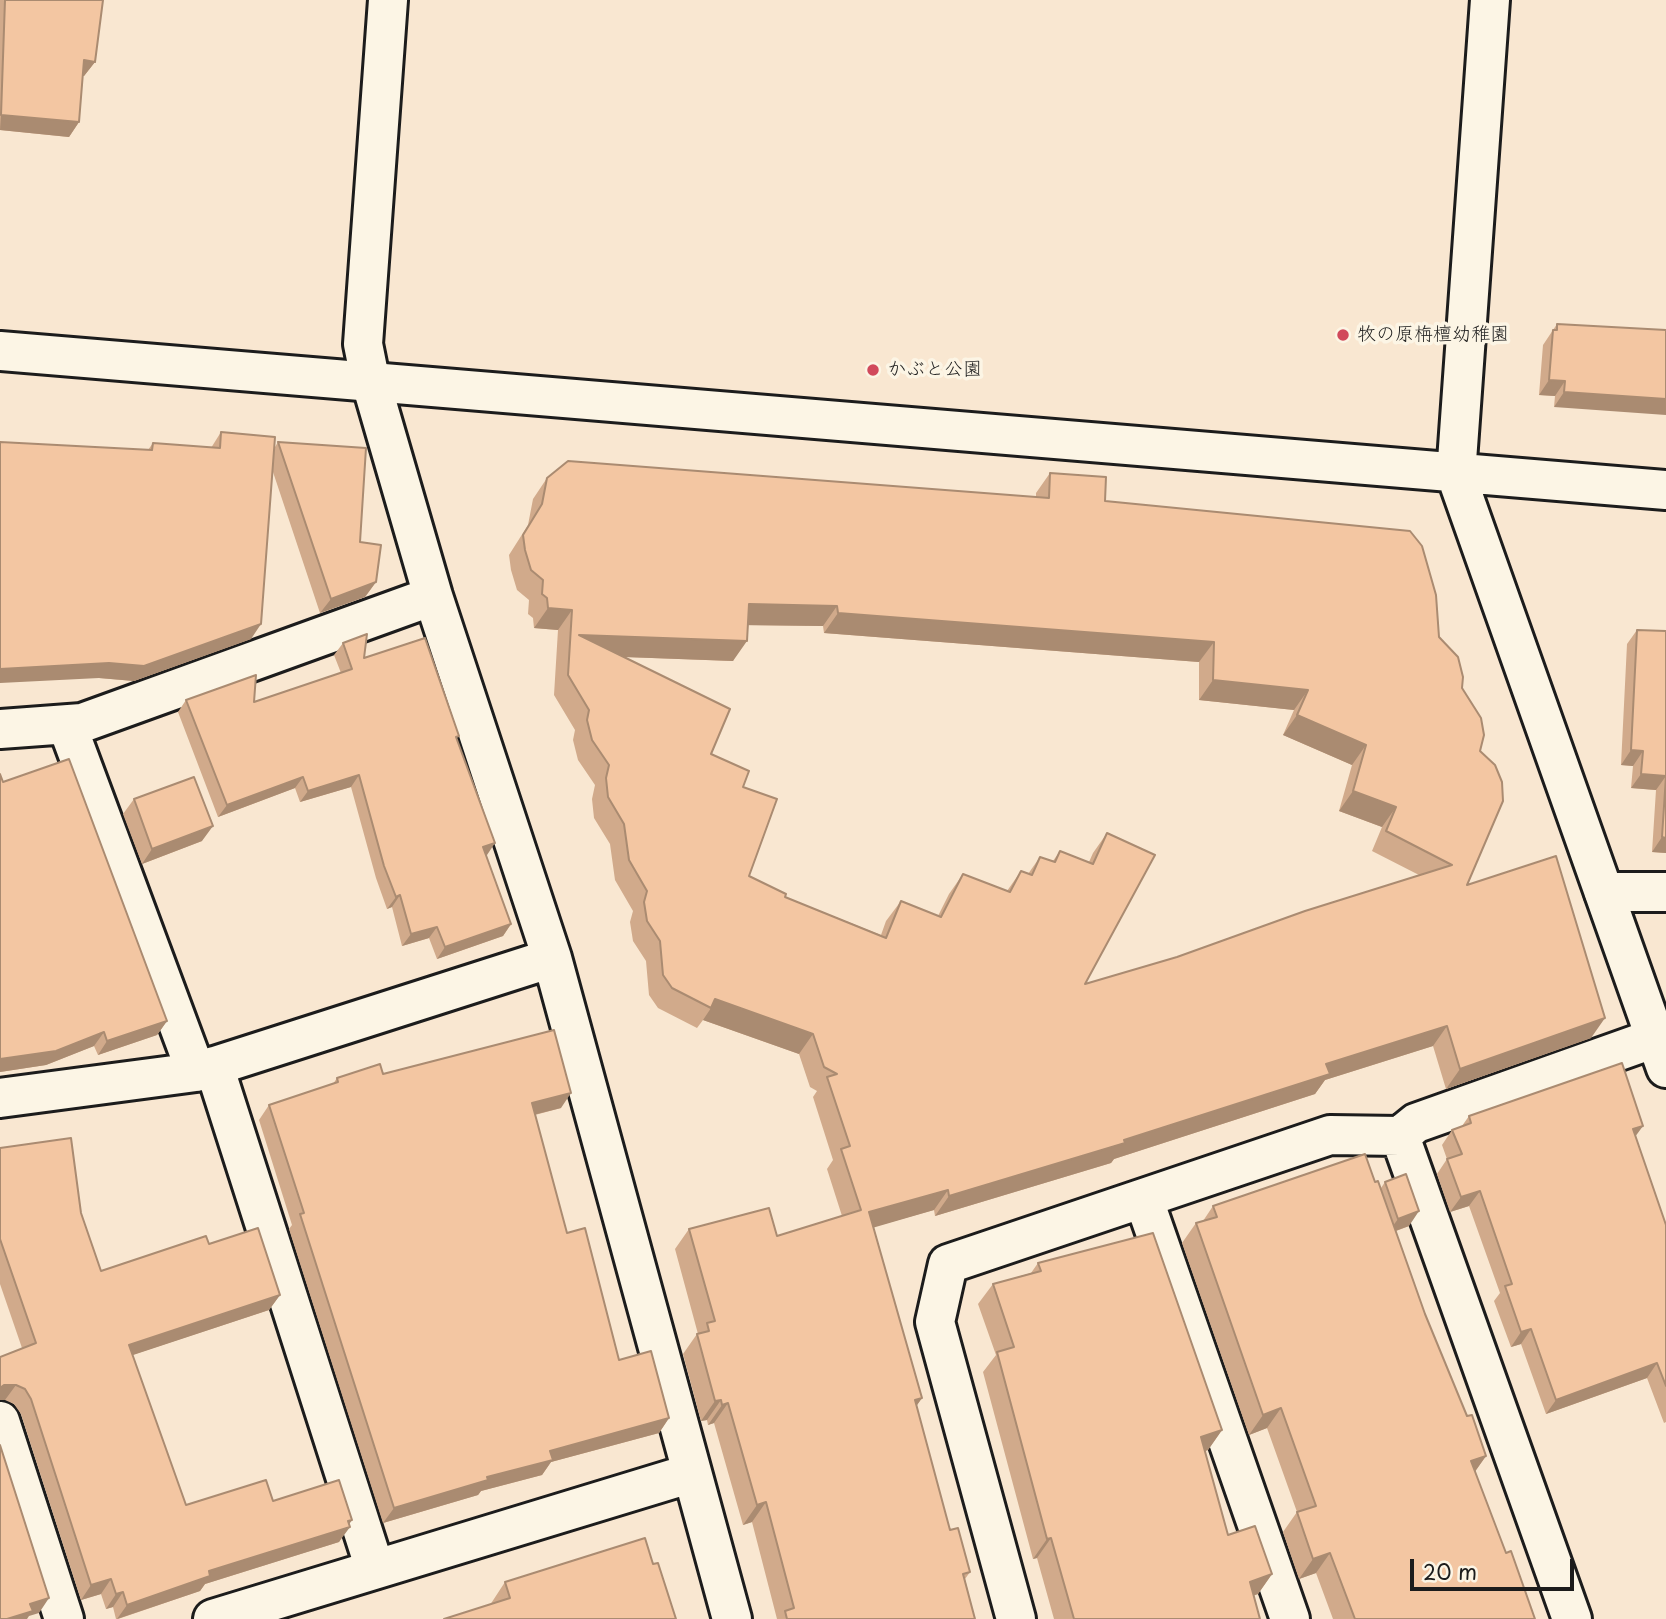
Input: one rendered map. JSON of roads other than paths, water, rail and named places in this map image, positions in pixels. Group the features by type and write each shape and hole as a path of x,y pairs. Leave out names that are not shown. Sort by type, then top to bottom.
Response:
{"street":[{"path":"388,0 363,344 369,379 433,596 552,958 732,1619"},
{"path":"1016,1619 935,1322 948,1264 1330,1135 1400,1136 1416,1123 1660,1053 1456,475 1490,0"},
{"path":"0,351 369,379 1456,475 1666,490"},
{"path":"0,729 82,723 433,596"},
{"path":"66,725 205,1069 375,1569"},
{"path":"1604,891 1666,892"},
{"path":"0,1098 205,1069 552,958"},
{"path":"1400,1136 1572,1619"},
{"path":"1144,1200 1290,1619"},
{"path":"0,1421 64,1619"},
{"path":"212,1619 692,1473"}],"place":[{"name":"牧の原栴檀幼稚園","path":"1343,335"},
{"name":"かぶと公園","path":"873,370"}]}
